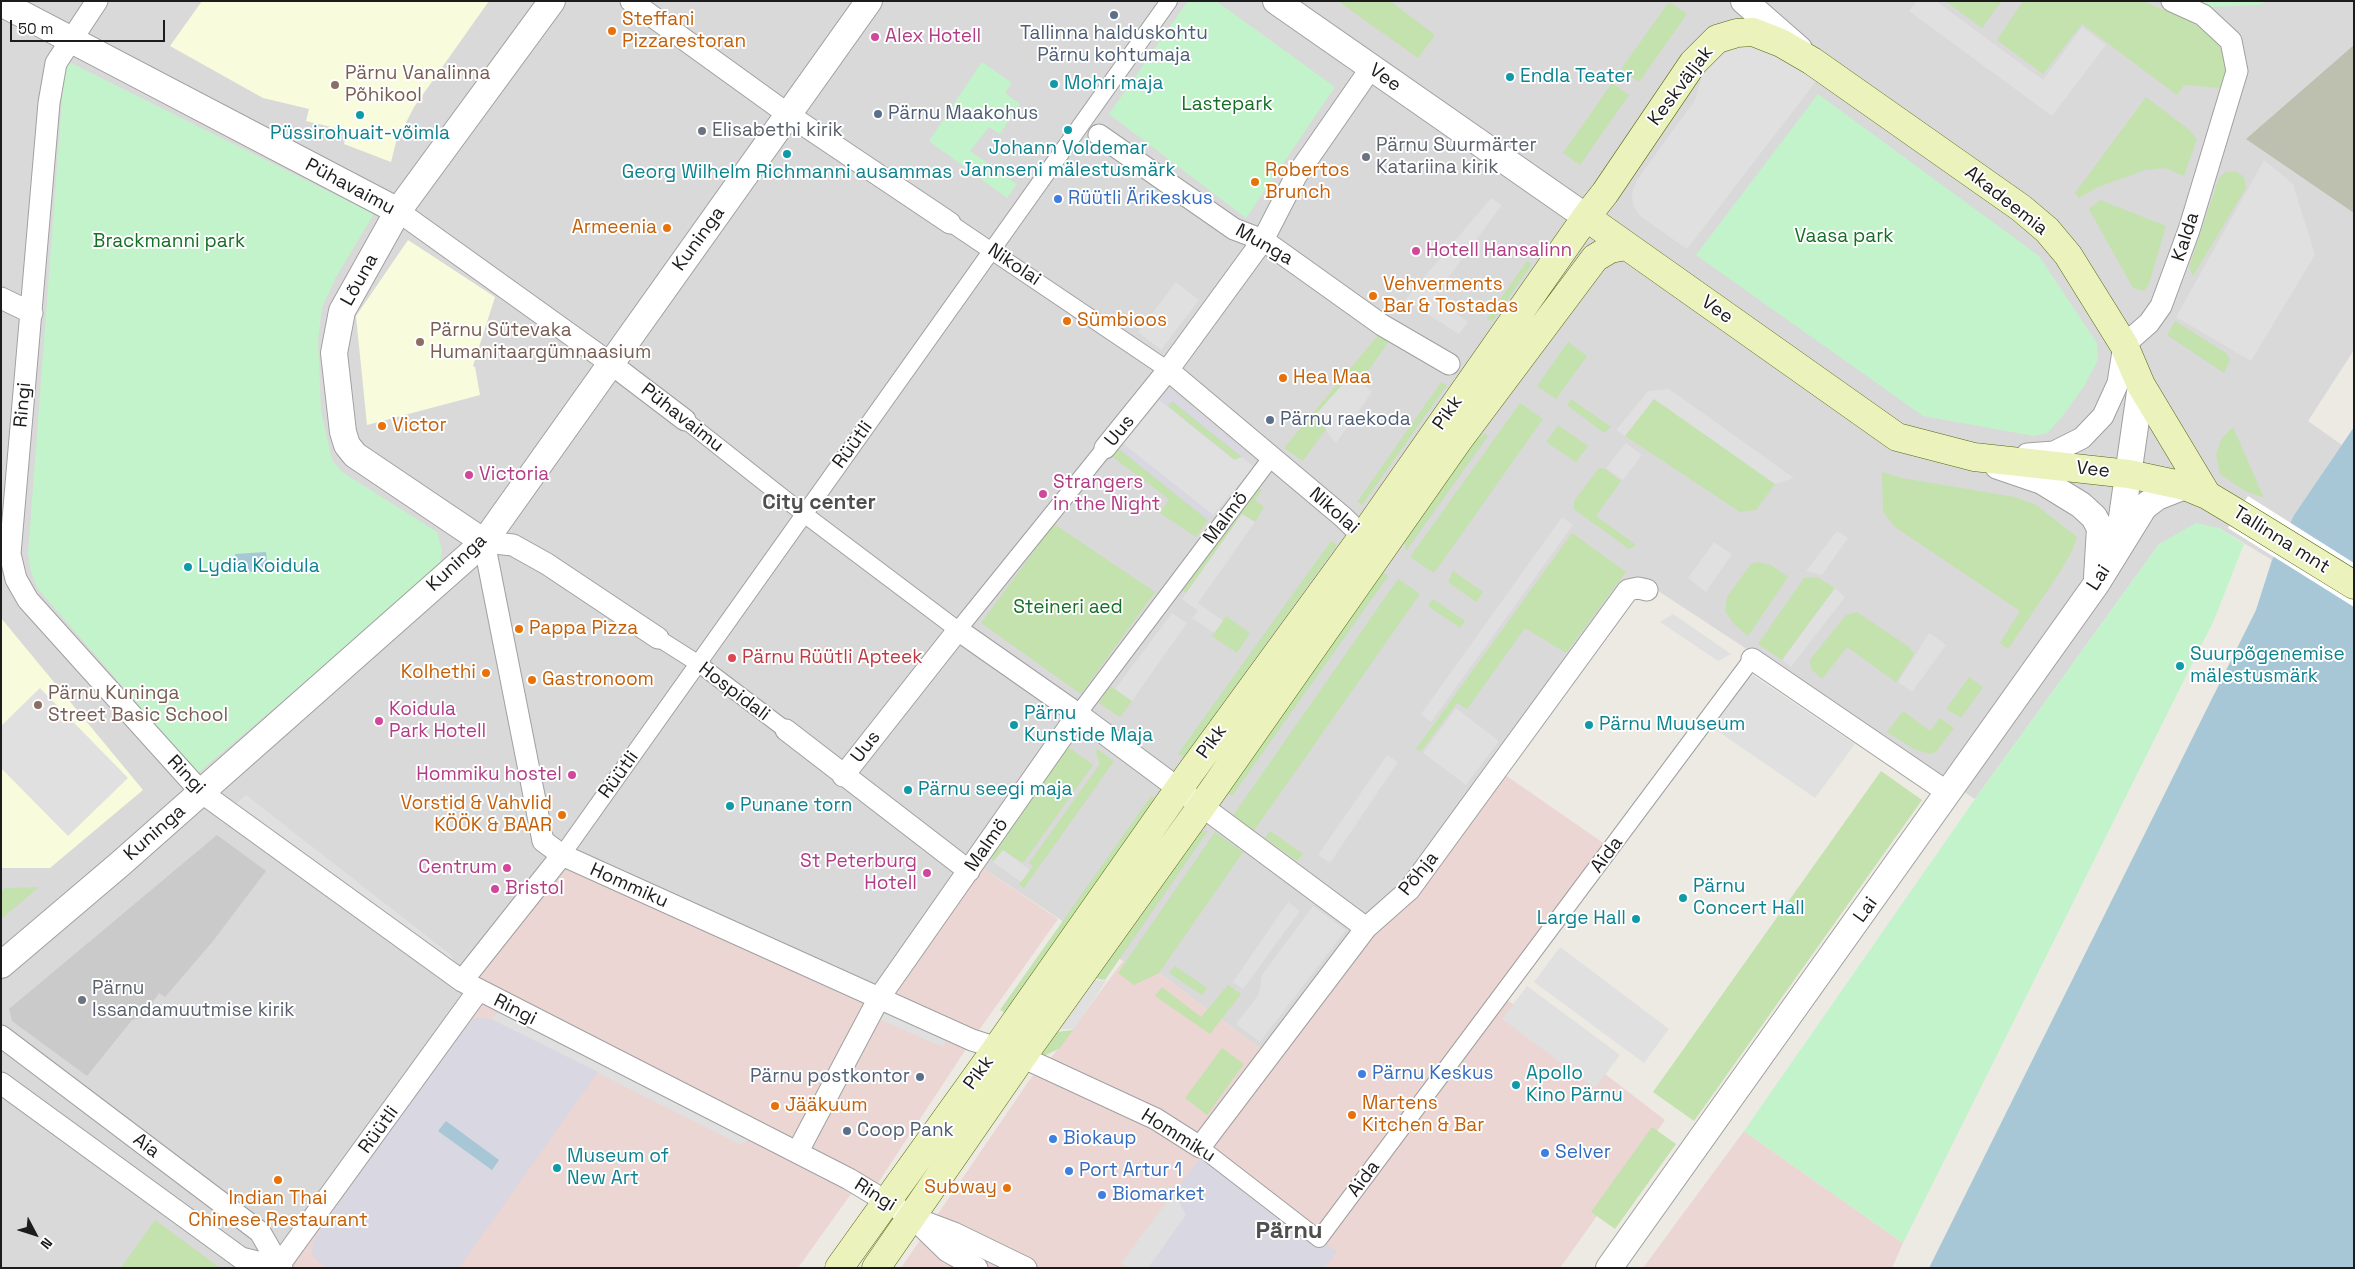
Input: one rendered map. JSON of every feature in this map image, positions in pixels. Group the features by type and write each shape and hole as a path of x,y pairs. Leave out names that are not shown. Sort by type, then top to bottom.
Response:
{"main road":[{"name":"Keskväljak","path":"1586,217 1605,193 1693,64 1717,39 1737,33 1753,32 1781,43 1812,61"},
{"name":"Akadeemia","path":"1812,61 2021,208 2047,230 2068,255 2124,345 2142,385 2196,490"},
{"name":"Vee","path":"1586,217 1897,437 1974,458 2130,474 2196,490"},
{"name":"Pikk","path":"839,1268 887,1202 1009,1053 1201,807 1370,544 1586,217"},
{"name":"Pikk","path":"876,1268 912,1217 1009,1053 1179,790 1370,544 1460,438 1595,258 1610,249 1626,246"},
{"name":"Tallinna mnt","path":"2196,490 2238,513 2354,585"}],"street":[{"name":"Ringi","path":"97,1 56,63 49,103 32,312 6,554 16,579 28,600 201,792 470,986 798,1151 912,1217 954,1233 1026,1268"},
{"name":"Lõuna","path":"484,542 355,455 347,445 334,353 342,311 398,212 552,1"},
{"name":"Nikolai","path":"631,1 789,115 1168,370 1370,544"},
{"name":"Kuninga","path":"1,965 201,792 484,542 869,1"},
{"name":"Rüütli","path":"279,1267 470,986 562,855 1169,1"},
{"name":"Vee","path":"1276,1 1586,217"},
{"name":"Akadeemia","path":"1744,1 1812,61"},
{"name":"Kalda","path":"2124,345 2149,323 2161,306 2189,230 2237,71 2231,41 2203,15 2172,1"},
{"name":"Pühavaimu","path":"1,3 398,212 610,363 804,514 958,630 1078,714 1366,928"},
{"name":"Uus","path":"843,776 1168,370 1263,240 1296,176 1371,68"},
{"name":"Munga","path":"1082,122 1234,229 1263,240 1382,324 1449,364"},
{"path":"1,298 32,312"},
{"path":"1974,458 2054,452 2082,438 2103,416 2118,383 2124,345"},
{"name":"Lai","path":"2117,548 2130,474 2142,385"},
{"name":"Malmö","path":"798,1151 879,998 1078,714 1271,458"},
{"path":"1974,458 2042,481 2081,505 2094,517 2100,528 2097,583"},
{"name":"Lai","path":"1609,1268 2097,583 2144,507 2157,497 2196,490"},
{"name":"Hospidali","path":"484,542 513,545 547,564 699,664 969,871"},
{"name":"Hommiku","path":"484,542 543,841 562,855 972,1040 1009,1053 1156,1119 1200,1147 1319,1239"},
{"name":"Põhja","path":"1200,1147 1366,928 1409,890 1638,590"},
{"name":"Aida","path":"1319,1239 1752,659 1947,792"},
{"name":"Aia","path":"1,1036 260,1232 279,1267"},
{"name":"Aia","path":"1,1083 241,1258 279,1267"},
{"name":"Ringi","path":"912,1217 947,1250 977,1268"}],"shaded area":[{"path":"1,1 2354,1 2354,350 2308,421 2342,445 2294,515 2272,560 2219,528 2159,544 1975,799 1637,577 1498,770 1269,1055 1159,973 1123,961 975,863 879,998 478,991 274,1268 1,1268"},
{"name":"Pärnu Vanalinna Põhikool","path":"202,1 489,1 414,107 396,142 391,162 344,144 348,131 306,121 309,109 263,98 170,46"},
{"path":"1917,1 1936,1 2043,80 2082,27 2106,45 2052,116 1909,11"},
{"path":"1754,44 1772,48 1817,80 1687,249 1640,216 1633,205 1632,193 1637,180 1695,100 1702,77 1715,58 1738,47"},
{"path":"2354,45 2354,213 2246,139"},
{"path":"2264,160 2293,184 2315,255 2251,361 2176,317"},
{"path":"1491,198 1502,205 1434,297 1468,322 1459,334 1405,300"},
{"name":"Pärnu Sütevaka Humanitaargümnaasium","path":"408,240 495,297 473,366 475,367 480,395 367,425 356,316"},
{"path":"1176,282 1199,300 1161,350 1138,332"},
{"path":"1352,374 1372,392 1336,443 1329,435 1317,413"},
{"path":"1669,389 1794,478 1775,484 1654,399 1625,436 1616,430 1648,391"},
{"path":"1169,390 1243,449 1245,452 1242,457 1172,401 1168,406 1163,403 1163,395"},
{"path":"1157,398 1234,460 1242,457 1254,467 1213,515 1122,443"},
{"path":"1122,443 1213,515 1208,520 1118,448"},
{"path":"1626,443 1642,455 1623,480 1606,468"},
{"path":"1242,514 1255,522 1198,603 1223,621 1214,633 1192,618 1198,611 1182,599"},
{"path":"1562,517 1573,525 1431,722 1421,714"},
{"path":"1837,531 1848,538 1822,575 1806,571"},
{"path":"1714,542 1732,554 1706,592 1688,578"},
{"path":"1835,588 1845,597 1791,667 1782,660"},
{"path":"1172,613 1187,623 1132,701 1115,689"},
{"path":"1673,614 1731,654 1718,661 1660,622"},
{"name":"Pärnu Kuninga Street Basic School","path":"1,618 143,790 50,868 1,868"},
{"path":"1929,633 1946,645 1912,692 1898,682"},
{"path":"1745,670 1855,744 1815,798 1706,723"},
{"path":"40,688 128,778 68,836 1,768 1,726"},
{"path":"1456,708 1499,741 1466,785 1423,753"},
{"path":"1387,755 1398,762 1330,863 1318,855"},
{"path":"1498,770 1612,849 1501,997 1515,1005 1665,1120 1560,1268 901,1268 1033,1075 1149,1116 1045,1066 1123,961 1159,973 1269,1055"},
{"path":"246,795 451,955 462,981 230,809"},
{"path":"217,835 266,871 213,941 165,997 159,993 141,1018 132,1020 87,1076 12,1021 9,1009"},
{"path":"1003,850 1030,870 1021,882 993,862"},
{"path":"562,855 878,998 975,863 1058,919 972,1040 872,1192 858,1184 798,1268 277,1268 478,991 462,981"},
{"path":"1288,902 1300,911 1243,989 1233,982"},
{"path":"1313,906 1346,930 1260,1042 1236,1024 1259,994 1262,975"},
{"path":"1560,947 1669,1029 1644,1063 1534,982"},
{"path":"1093,980 1106,981 1074,1029 1058,1029"},
{"path":"1527,986 1620,1055 1595,1088 1502,1019"},
{"path":"879,1004 949,1034 943,1047 874,1017"},
{"path":"507,1006 759,1133 741,1145 491,1019"},
{"path":"476,1018 491,1019 598,1072 459,1268 326,1268 314,1258 312,1252 313,1242 321,1228 466,1023"},
{"path":"1744,1131 1903,1243 1892,1268 1643,1268"},
{"path":"1205,1152 1337,1252 1327,1265 1324,1268 1148,1268 1186,1215 1179,1202 1177,1188"},
{"path":"1177,1188 1179,1202 1187,1215 1148,1268 1128,1268 1121,1263"}],"green space":[{"name":"Lastepark","path":"1188,1 1216,1 1335,87 1246,218 1109,114"},
{"path":"1338,1 1390,1 1435,35 1418,58"},
{"path":"1945,1 2002,1 1982,28"},
{"path":"2023,1 2143,1 2187,20 2212,35 2222,51 2227,70 2220,88 2184,85 2177,95 2082,24 2043,74 1997,40"},
{"path":"2200,1 2267,1 2259,5 2212,7"},
{"path":"1669,2 1687,14 1639,82 1621,69"},
{"name":"Brackmanni park","path":"65,60 374,214 336,277 322,308 318,339 321,411 332,460 342,472 437,532 442,550 439,568 198,773 37,588 31,571 28,554"},
{"path":"982,62 1012,83 1005,93 1020,104 1000,134 989,127 970,151 1017,184 1007,198 929,141"},
{"path":"1612,83 1629,95 1580,165 1563,153"},
{"name":"Vaasa park","path":"1818,94 2039,256 2097,343 2098,360 2084,386 2062,417 2047,433 2034,436 1923,416 1696,255"},
{"path":"2146,97 2188,129 2197,139 2184,176 2165,168 2145,170 2098,187 2079,198 2075,193"},
{"path":"2235,171 2244,177 2246,188 2193,276 2189,267 2219,178 2225,172"},
{"path":"2100,200 2166,226 2149,284 2144,291 2133,288 2089,209"},
{"path":"1527,261 1532,264 1492,322 1487,318"},
{"path":"2175,321 2226,353 2230,360 2224,373 2167,335"},
{"path":"1379,334 1389,341 1360,382 1352,374 1318,413 1326,429 1303,461 1284,448"},
{"path":"1568,342 1587,356 1556,399 1537,386"},
{"path":"1441,382 1447,385 1362,505 1357,502"},
{"path":"1654,398 1775,484 1756,510 1740,512 1625,436"},
{"path":"1571,399 1611,427 1604,433 1567,405"},
{"path":"1172,401 1242,457 1235,460 1168,406"},
{"path":"1520,403 1543,419 1434,573 1410,557"},
{"path":"1558,425 1588,446 1576,462 1546,442"},
{"path":"2233,427 2264,498 2245,491 2220,474 2216,454 2222,438"},
{"path":"1484,433 1488,436 1406,551 1404,535 1458,458"},
{"path":"1118,448 1208,520 1196,537 1160,513 1169,499 1111,456"},
{"path":"1599,468 1605,469 1621,481 1596,516 1636,545 1629,549 1574,509 1574,501"},
{"path":"1882,472 1902,478 2015,497 2036,505 2077,537 2072,551 2058,575 2008,649 2000,643 2020,611 1895,527 1883,512"},
{"path":"1257,487 1262,490 1255,500 1264,507 1255,522 1242,514 1186,593 1182,590"},
{"path":"2196,523 2219,528 2244,544 2214,620 1903,1243 1744,1131 1975,799 2159,544"},
{"name":"Steineri aed","path":"1054,524 1155,592 1081,694 981,623"},
{"path":"1572,533 1626,572 1566,653 1525,628 1467,709 1457,703 1421,751 1416,749"},
{"path":"1331,541 1337,545 1184,757 1178,754"},
{"path":"1757,562 1771,565 1788,577 1748,636 1734,624 1725,611 1727,597 1751,564"},
{"path":"1381,570 1388,576 1232,796 1225,792"},
{"path":"1453,571 1483,592 1476,602 1448,582"},
{"path":"1817,577 1835,588 1782,660 1758,644 1804,578"},
{"path":"1398,579 1420,594 1253,832 1232,817"},
{"path":"1433,599 1465,621 1460,628 1428,606"},
{"path":"1857,612 1909,647 1914,654 1896,682 1847,647 1822,679 1812,670 1809,661 1846,615"},
{"path":"1226,616 1250,633 1237,653 1212,636"},
{"path":"1969,677 1983,687 1961,718 1946,709"},
{"path":"1110,686 1132,701 1120,717 1099,703"},
{"path":"1903,711 1930,731 1940,718 1954,728 1936,752 1930,754 1914,749 1887,732"},
{"path":"1068,747 1093,765 1023,863 1003,850 993,862 990,852"},
{"path":"1097,749 1114,761 1024,888 1019,884 1033,866 1029,863 1100,764 1096,753"},
{"path":"1881,771 1922,800 1694,1121 1653,1092"},
{"path":"1151,796 1157,800 1008,1014 1000,1010"},
{"path":"1201,831 1208,831 1105,980 1093,978"},
{"path":"1270,831 1303,854 1297,861 1265,838"},
{"path":"1215,832 1243,852 1159,973 1134,985 1118,973"},
{"path":"39,887 1,919 1,892 5,888"},
{"path":"1175,966 1207,988 1202,995 1169,973"},
{"path":"1228,985 1241,994 1210,1034 1155,996 1162,987 1201,1017"},
{"path":"1073,1030 1060,1048 1044,1056 1039,1054 1056,1032"},
{"path":"1222,1048 1244,1064 1207,1115 1185,1098"},
{"path":"1652,1127 1676,1144 1615,1229 1591,1212"},
{"path":"155,1220 220,1268 121,1268"}],"water":[{"path":"2354,427 2354,1268 1929,1268 2256,610 2272,560 2294,515"},
{"path":"266,552 268,570 236,573 235,554"},
{"path":"446,1121 499,1160 492,1170 438,1131"}],"pier":[{"path":"2248,496 2354,563 2354,607 2228,528"}],"place":[{"name":"Tallinna halduskohtu Pärnu kohtumaja","path":"1114,15"},
{"name":"Steffani Pizzarestoran","path":"612,31"},
{"name":"Alex Hotell","path":"875,37"},
{"name":"Endla Teater","path":"1510,77"},
{"name":"Mohri maja","path":"1054,84"},
{"name":"Pärnu Vanalinna Põhikool","path":"335,85"},
{"name":"Pärnu Maakohus","path":"878,114"},
{"name":"Püssirohuait-võimla","path":"360,115"},
{"name":"Johann Voldemar Jannseni mälestusmärk","path":"1068,130"},
{"name":"Elisabethi kirik","path":"702,131"},
{"name":"Georg Wilhelm Richmanni ausammas","path":"787,154"},
{"name":"Pärnu Suurmärter Katariina kirik","path":"1366,157"},
{"name":"Robertos Brunch","path":"1255,182"},
{"name":"Rüütli Ärikeskus","path":"1058,199"},
{"name":"Armeenia","path":"667,228"},
{"name":"Hotell Hansalinn","path":"1416,251"},
{"name":"Vehverments Bar & Tostadas","path":"1373,296"},
{"name":"Sümbioos","path":"1067,321"},
{"name":"Pärnu Sütevaka Humanitaargümnaasium","path":"420,342"},
{"name":"Hea Maa","path":"1283,378"},
{"name":"Pärnu raekoda","path":"1270,420"},
{"name":"Victor","path":"382,426"},
{"name":"Victoria","path":"469,475"},
{"name":"Strangers in the Night","path":"1043,494"},
{"name":"Lydia Koidula","path":"188,567"},
{"name":"Pappa Pizza","path":"519,629"},
{"name":"Pärnu Rüütli Apteek","path":"732,658"},
{"name":"Suurpõgenemise mälestusmärk","path":"2180,666"},
{"name":"Kolhethi","path":"486,673"},
{"name":"Gastronoom","path":"532,680"},
{"name":"Pärnu Kuninga Street Basic School","path":"38,705"},
{"name":"Koidula Park Hotell","path":"379,721"},
{"name":"Pärnu Kunstide Maja","path":"1014,725"},
{"name":"Pärnu Muuseum","path":"1589,725"},
{"name":"Hommiku hostel","path":"572,775"},
{"name":"Pärnu seegi maja","path":"908,790"},
{"name":"Punane torn","path":"730,806"},
{"name":"Vorstid & Vahvlid KÖÖK & BAAR","path":"562,815"},
{"name":"Centrum","path":"507,868"},
{"name":"St Peterburg Hotell","path":"927,873"},
{"name":"Bristol","path":"495,889"},
{"name":"Pärnu Concert Hall","path":"1683,898"},
{"name":"Large Hall","path":"1636,919"},
{"name":"Pärnu Issandamuutmise kirik","path":"82,1000"},
{"name":"Pärnu Keskus","path":"1362,1074"},
{"name":"Pärnu postkontor","path":"920,1077"},
{"name":"Apollo Kino Pärnu","path":"1516,1085"},
{"name":"Jääkuum","path":"775,1106"},
{"name":"Martens Kitchen & Bar","path":"1352,1115"},
{"name":"Coop Pank","path":"847,1131"},
{"name":"Biokaup","path":"1053,1139"},
{"name":"Selver","path":"1545,1153"},
{"name":"Museum of New Art","path":"557,1168"},
{"name":"Port Artur 1","path":"1069,1171"},
{"name":"Indian Thai Chinese Restaurant","path":"278,1180"},
{"name":"Subway","path":"1007,1188"},
{"name":"Biomarket","path":"1102,1195"}],"district":[{"name":"City center","path":"819,503"},
{"name":"Pärnu","path":"1289,1231"}]}
